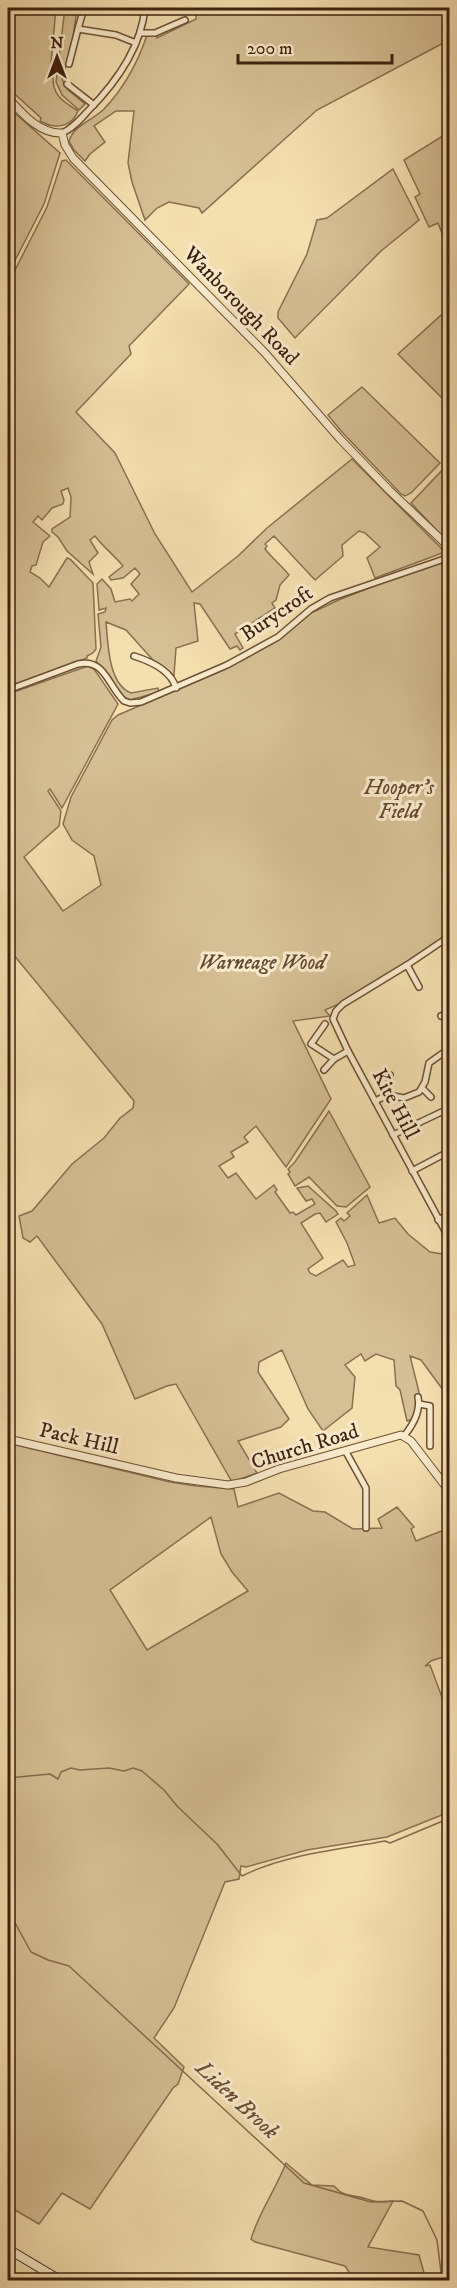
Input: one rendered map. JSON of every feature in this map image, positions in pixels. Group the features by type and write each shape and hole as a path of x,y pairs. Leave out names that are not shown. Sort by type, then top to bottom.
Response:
{"main road":[{"path":"8,2249 60,2280"}],"street":[{"path":"69,64 84,8"},
{"path":"8,98 40,127 62,133 71,128 94,105 120,72 140,33 145,8"},
{"path":"140,33 155,33 185,20"},
{"path":"78,29 116,35 136,43"},
{"path":"67,84 94,105"},
{"name":"Wanborough Road","path":"62,133 65,146 73,158 265,353 340,439 389,490 450,548"},
{"name":"Burycroft","path":"8,690 78,664 90,663 99,668 119,697 126,702 141,702 222,668 278,637 312,609 330,598 450,557"},
{"path":"134,656 150,662 170,676 176,688"},
{"path":"419,987 407,965 450,936"},
{"name":"Kite Hill","path":"407,965 343,1004 334,1014 333,1022 450,1240"},
{"path":"441,1016 450,1012"},
{"path":"325,1024 311,1044 334,1059"},
{"path":"375,1101 388,1095 408,1098 423,1089 429,1063 450,1048"},
{"path":"324,1070 334,1059 348,1051"},
{"path":"388,1095 390,1075"},
{"path":"423,1089 431,1097"},
{"path":"393,1135 450,1108"},
{"path":"412,1171 450,1151"},
{"path":"438,1220 450,1214"},
{"path":"418,1397 419,1404 414,1422 404,1436 411,1441 450,1492"},
{"path":"419,1404 430,1406 430,1446"},
{"name":"Church Road","path":"144,1471 205,1483 236,1484 279,1469 346,1452 391,1436 404,1436"},
{"name":"Pack Hill","path":"8,1439 144,1471"},
{"path":"346,1452 366,1488 366,1528"}],"green space":[{"path":"8,8 56,8 50,74 53,75 54,88 59,97 78,111 72,121 67,124 57,126 40,121 41,118 8,88"},
{"path":"65,8 77,8 72,45 62,79 67,89 85,104 79,110 62,95 56,82"},
{"path":"196,8 449,8 449,40 317,110 202,213 199,208 169,202 157,208 145,220 128,163 134,111 116,111 94,126 105,142 85,161 69,141 71,135 79,127 104,109 124,84 147,35 156,35 157,38 196,19"},
{"path":"8,107 60,153 44,204 8,274"},
{"path":"449,132 449,251 438,223 429,227 415,197 420,194 404,160"},
{"path":"66,160 189,284 129,346 131,354 76,412 115,453 155,534 192,592 352,459 445,552 375,578 367,558 380,547 365,533 359,531 342,545 343,556 315,580 274,536 265,544 267,546 265,549 289,575 280,585 276,600 272,603 275,608 235,634 243,648 240,650 237,646 230,649 200,604 194,603 198,641 176,648 174,675 152,659 126,630 106,622 111,662 123,688 131,693 158,688 159,692 130,700 122,696 96,661 101,647 98,614 105,612 106,608 99,610 97,584 102,579 111,589 115,602 130,599 132,601 139,594 131,584 140,574 135,568 123,578 111,580 109,577 123,566 95,536 90,540 98,553 89,562 93,574 67,551 52,529 70,517 71,497 68,488 61,491 63,504 52,508 42,520 38,516 33,522 50,536 43,542 36,565 32,566 30,572 49,587 67,558 93,583 96,649 87,658 8,687 8,284 47,207 62,161"},
{"path":"393,169 419,220 381,251 295,338 278,318 278,312 307,254 317,220 327,218"},
{"path":"449,308 449,405 398,354"},
{"path":"362,387 440,463 411,493 405,496 328,415"},
{"path":"449,463 449,543 411,503"},
{"path":"447,561 449,564 449,936 350,999 325,1010 330,1016 293,1021 331,1099 286,1167 256,1126 244,1137 248,1142 231,1152 234,1157 219,1166 228,1178 236,1173 256,1199 274,1185 277,1190 275,1192 290,1213 293,1212 296,1215 315,1204 312,1199 306,1201 297,1188 308,1186 336,1211 338,1214 326,1222 320,1213 301,1223 323,1258 308,1269 316,1276 343,1260 348,1267 355,1265 336,1222 341,1218 344,1221 350,1216 347,1213 367,1195 379,1223 395,1218 408,1234 430,1252 449,1255 449,1385 443,1390 421,1360 410,1356 419,1392 413,1419 407,1421 400,1390 396,1386 394,1360 376,1354 365,1361 361,1354 345,1365 355,1377 352,1408 323,1431 308,1409 282,1350 259,1362 258,1372 289,1419 281,1427 238,1441 257,1473 232,1482 176,1384 135,1399 102,1324 37,1236 30,1242 23,1238 19,1216 32,1211 72,1164 104,1138 120,1118 133,1108 134,1101 8,948 8,694 88,666 94,669 118,704 62,808 50,789 48,791 61,811 59,826 24,857 63,911 101,885 94,856 72,840 63,824 71,797 112,720 118,715 223,670 282,636 311,613 405,574"},
{"path":"329,1111 370,1187 346,1207 337,1206 309,1177 295,1186 288,1174 290,1172 288,1169"},
{"path":"8,1443 170,1482 234,1489 238,1507 279,1493 313,1511 325,1512 353,1529 382,1528 378,1519 397,1507 414,1527 411,1529 416,1541 449,1528 449,1572 447,1573 450,1586 449,1655 431,1661 425,1666 430,1665 449,1716 449,1804 443,1806 442,1815 387,1837 307,1850 246,1867 241,1866 239,1879 225,1882 174,2008 154,2038 184,2067 178,2084 90,2209 62,2193 39,2224 8,2206 10,2182 8,2180","holes":["211,1517 221,1554 248,1591 147,1650 110,1590"]},
{"path":"286,2163 312,2185 334,2186 340,2192 376,2201 393,2201 368,2247 419,2255 426,2280 354,2280 345,2266 251,2239 258,2219"}],"waterway":[{"path":"8,1778 50,1774 58,1779 61,1772 71,1768 80,1770 109,1768 124,1771 133,1768 142,1771 217,1844 242,1876 294,1858 385,1841 390,1843 450,1818"},
{"name":"Liden Brook","path":"8,1910 31,1952 69,1966 304,2183 371,2202 402,2201 423,2211 437,2240 442,2280"}],"park label":[{"name":"Hooper's Field","path":"399,800"},
{"name":"Warneage Wood","path":"262,963"}]}
